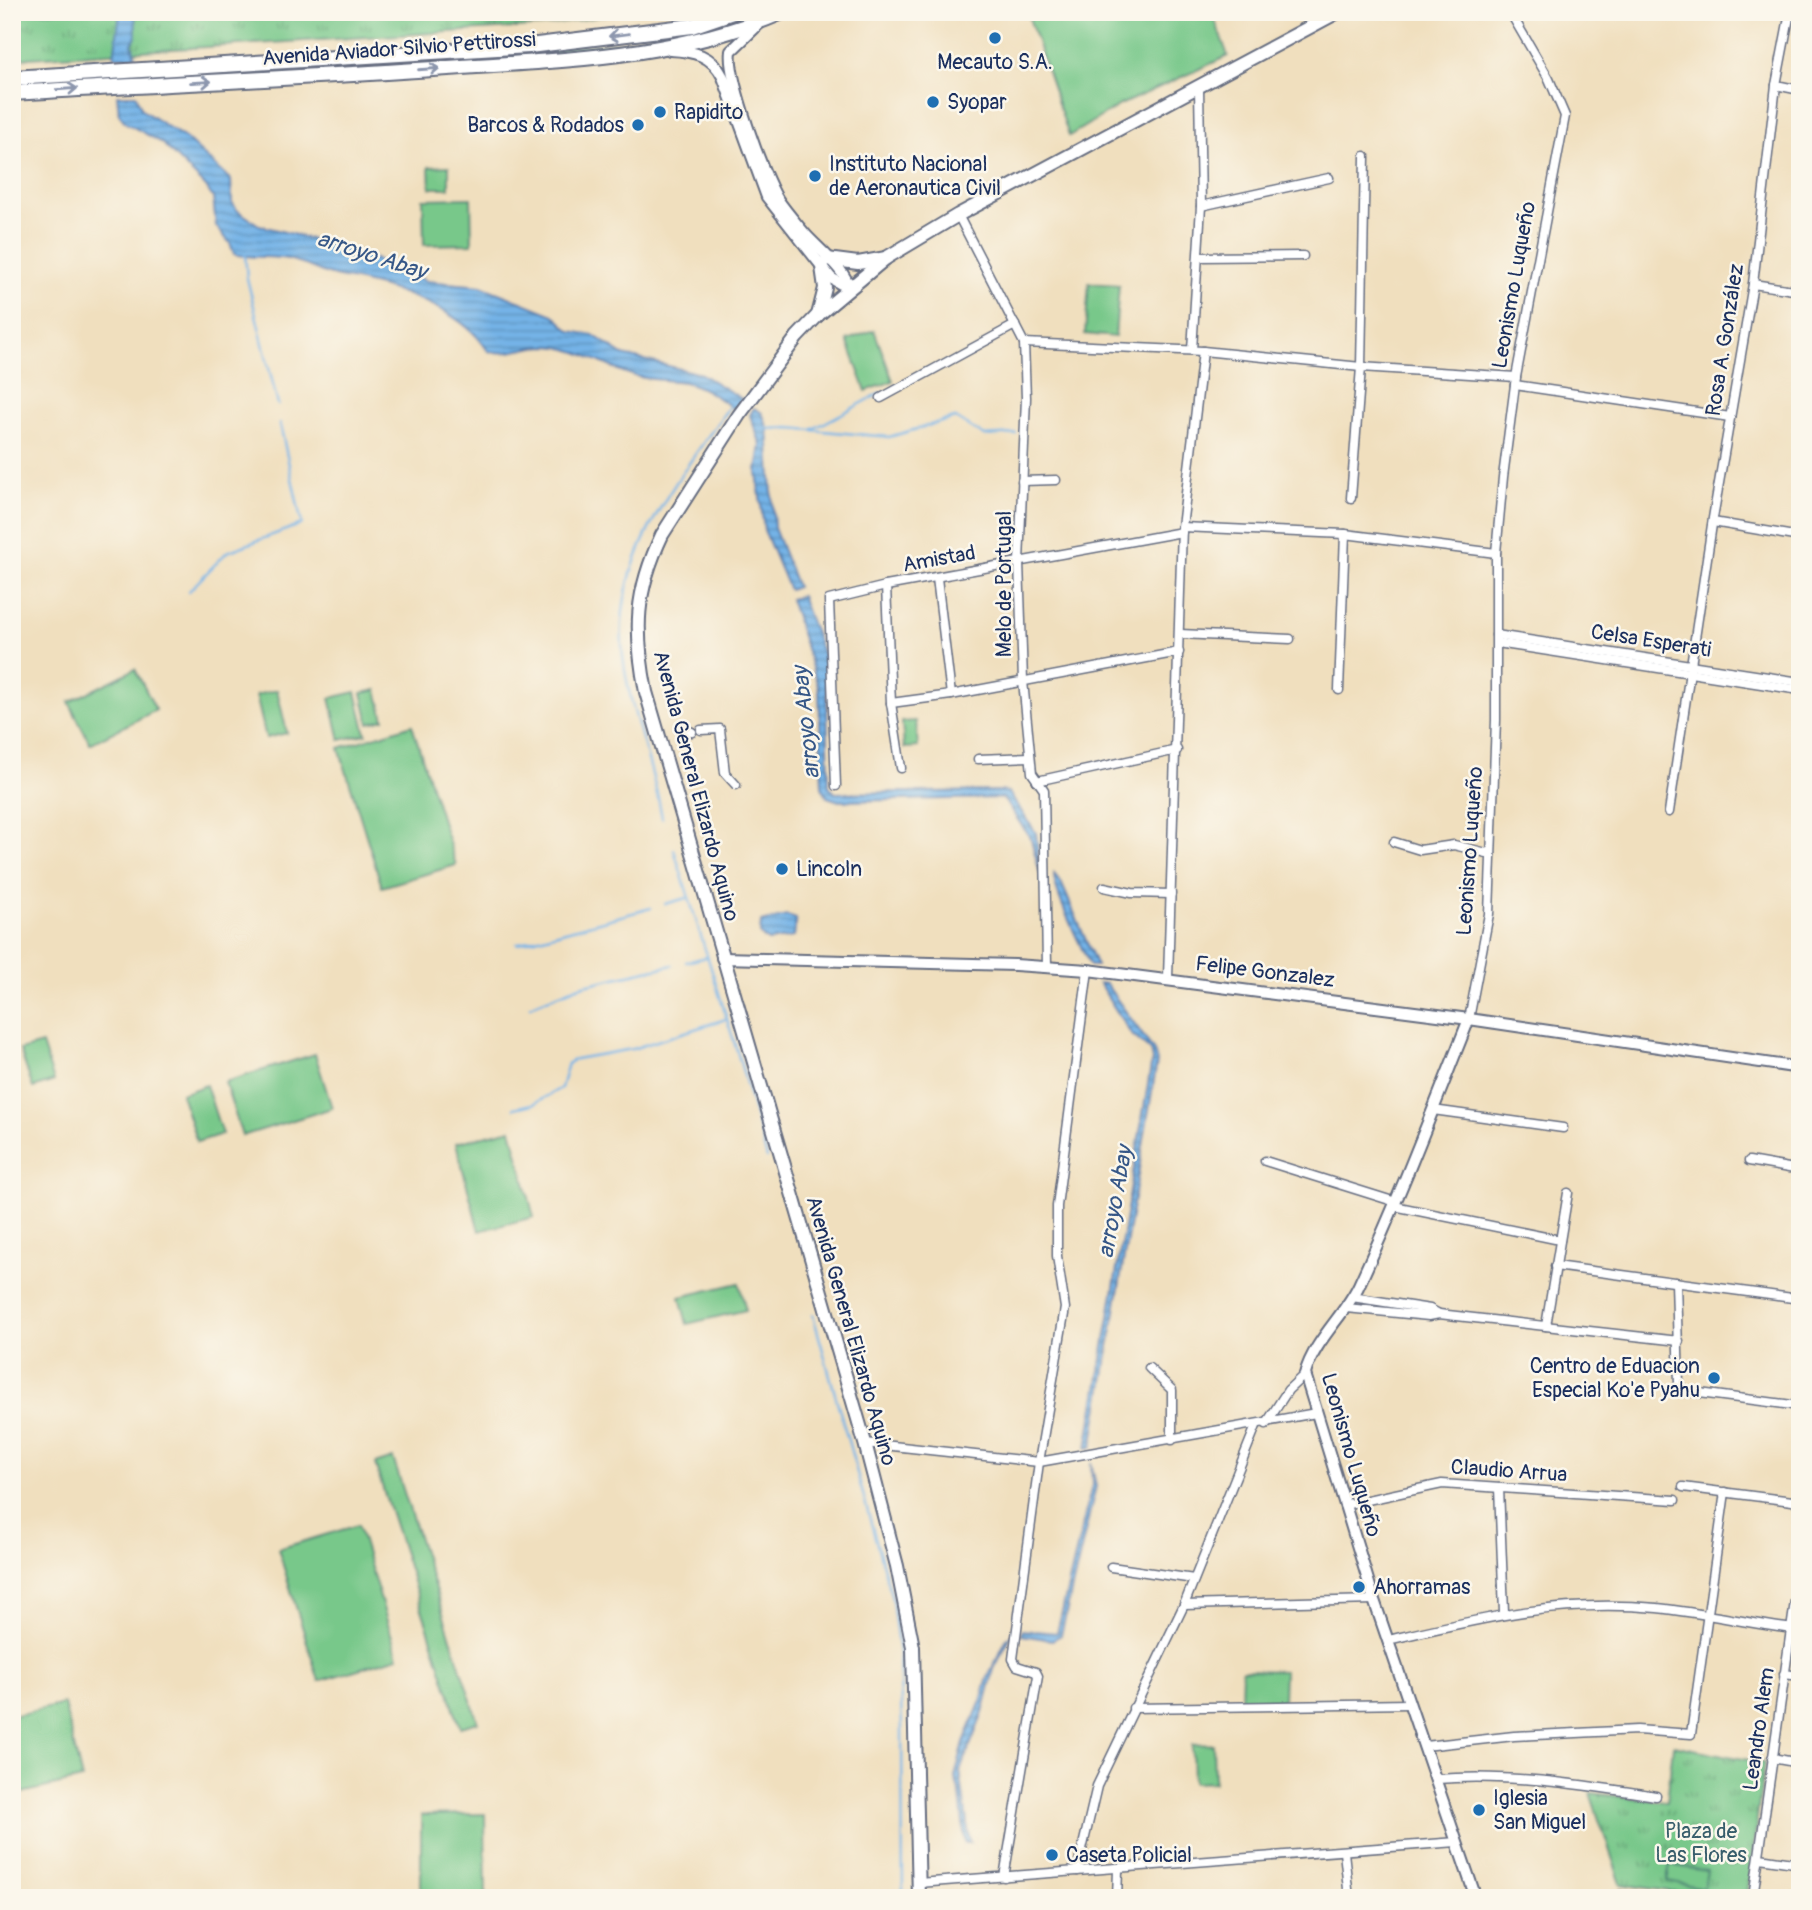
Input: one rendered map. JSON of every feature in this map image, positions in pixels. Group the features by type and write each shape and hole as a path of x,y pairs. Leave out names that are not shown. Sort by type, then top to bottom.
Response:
{"highway":[{"name":"Avenida Aviador Silvio Pettirossi","path":"12,78 529,46 692,26 733,12"},
{"name":"Avenida Aviador Silvio Pettirossi","path":"12,93 524,63 653,48 713,37 782,12"}],"main road":[{"name":"Avenida General Elizardo Aquino","path":"919,1898 913,1647 897,1566 865,1443 646,692 637,627 640,596 662,535 739,415 797,337 851,287 886,258 958,215 1338,12"},
{"path":"818,315 825,288 824,263 858,263 886,258"}],"street":[{"name":"Leonismo Luqueño","path":"1476,1898 1374,1600 1305,1374 1315,1351 1349,1302 1395,1204 1433,1111 1469,1019 1489,914 1497,639 1496,553 1516,381 1565,116 1549,79 1510,12"},
{"name":"Rosa A. González","path":"1670,812 1713,522 1753,284 1776,85 1790,12"},
{"path":"764,20 738,41 731,51 731,74 777,199 835,282 851,287"},
{"path":"653,48 694,52 715,63 723,77 767,197 824,263"},
{"path":"1776,85 1800,90"},
{"path":"1192,350 1201,206 1199,88"},
{"path":"1351,498 1361,367 1365,156"},
{"path":"1201,206 1328,178"},
{"name":"Melo de Portugal","path":"958,215 1024,343 1026,387 1019,562 1023,681 1030,757 1037,781 1044,790 1047,966"},
{"path":"1199,257 1303,256"},
{"path":"1753,284 1800,291"},
{"path":"881,398 1015,325"},
{"path":"1024,343 1192,350 1516,381 1730,418"},
{"path":"1168,978 1182,530 1203,351"},
{"path":"1022,481 1056,480"},
{"path":"1713,522 1800,537"},
{"name":"Amistad","path":"836,786 827,602 886,586 1182,530 1345,534 1496,553"},
{"path":"1339,690 1345,534"},
{"path":"937,578 951,695"},
{"path":"886,586 891,703 901,768"},
{"path":"1180,634 1290,639"},
{"name":"Celsa Esperati","path":"1497,639 1692,669 1800,682"},
{"path":"891,703 951,695 1179,652"},
{"name":"Celsa Esperati","path":"1692,669 1800,690"},
{"path":"698,730 722,742 725,773 736,785"},
{"path":"1037,781 1177,750"},
{"path":"978,759 1030,757"},
{"path":"1394,842 1420,850 1454,845 1492,854"},
{"path":"1104,887 1132,894 1171,894"},
{"name":"Felipe Gonzalez","path":"722,958 1047,966 1168,978 1800,1068"},
{"path":"1004,1877 1038,1676 1036,1672 1017,1666 1013,1659 1039,1462 1065,1308 1057,1256 1058,1206 1088,970"},
{"path":"1433,1111 1563,1128"},
{"path":"1265,1161 1395,1204 1560,1240"},
{"path":"1749,1161 1800,1170"},
{"path":"1546,1326 1568,1193"},
{"path":"1555,1266 1800,1299"},
{"path":"1676,1282 1679,1384 1684,1391 1800,1406"},
{"path":"1349,1302 1430,1309 1438,1314 1679,1341"},
{"path":"1149,1368 1172,1390 1172,1440"},
{"path":"1266,1424 1288,1390 1305,1374"},
{"path":"865,1443 1039,1462 1256,1426 1316,1413"},
{"path":"1077,1871 1097,1786 1184,1605 1256,1426"},
{"name":"Claudio Arrua","path":"1344,1505 1443,1484 1675,1500"},
{"path":"1683,1487 1800,1502"},
{"path":"1499,1488 1504,1612"},
{"path":"1425,1746 1514,1736 1637,1730 1691,1734 1726,1492"},
{"name":"Leandro Alem","path":"1753,1898 1784,1674 1795,1629 1800,1566"},
{"path":"1111,1567 1194,1579"},
{"path":"1184,1605 1374,1600"},
{"path":"1388,1640 1504,1612 1608,1606 1709,1615 1795,1629"},
{"path":"1784,1674 1800,1676"},
{"path":"1133,1708 1410,1704"},
{"path":"1772,1758 1800,1763"},
{"path":"1436,1779 1524,1779 1656,1796"},
{"path":"919,1883 1118,1870 1457,1842"},
{"path":"1344,1852 1349,1898"},
{"path":"1760,1858 1800,1864"},
{"path":"1116,1898 1118,1870"},
{"path":"1621,1898 1637,1898"}],"green space":[{"path":"12,12 625,12 547,26 12,59"},
{"path":"751,12 768,12 731,26 692,36 614,49 125,80 125,74 621,43 708,26"},
{"path":"1027,12 1212,12 1228,56 1120,105 1069,136"},
{"path":"449,166 449,188 430,188 429,167"},
{"path":"471,198 472,244 424,245 423,199"},
{"path":"1089,283 1119,285 1115,337 1085,334"},
{"path":"874,330 893,381 866,391 847,340"},
{"path":"135,669 156,710 90,744 69,702"},
{"path":"277,690 287,733 266,738 256,695"},
{"path":"377,690 384,719 369,723 362,693"},
{"path":"356,692 366,734 340,740 330,698"},
{"path":"916,721 918,747 904,748 902,722"},
{"path":"412,725 456,865 382,887 339,748"},
{"path":"42,1044 54,1081 33,1088 20,1050"},
{"path":"315,1054 332,1108 242,1136 225,1082"},
{"path":"206,1085 222,1134 197,1142 181,1094"},
{"path":"511,1129 534,1217 479,1231 456,1143"},
{"path":"739,1283 746,1310 687,1324 680,1297"},
{"path":"393,1458 478,1722 460,1727 375,1464"},
{"path":"358,1525 398,1657 319,1681 278,1549"},
{"path":"1242,1670 1284,1671 1283,1701 1241,1700"},
{"path":"64,1704 82,1779 22,1793 12,1752 12,1716"},
{"path":"1213,1744 1214,1782 1193,1783 1192,1745"},
{"name":"Plaza de Las Flores","path":"1673,1745 1764,1763 1747,1898 1715,1898 1621,1884 1590,1793 1667,1802"},
{"path":"485,1814 486,1898 421,1898 421,1815"},
{"path":"1670,1865 1707,1871 1704,1888 1667,1881"}],"water":[{"path":"120,12 135,12 136,36 132,44 136,57 114,57"},
{"path":"117,95 136,95 142,110 185,138 231,180 232,202 237,210 259,225 358,252 426,281 481,286 554,315 570,331 593,335 623,355 701,374 742,399 735,409 694,385 636,376 558,347 488,351 461,322 422,300 379,286 332,276 288,259 234,254 230,243 216,226 213,198 206,187 162,143 126,123 119,114"},
{"path":"754,408 762,413 768,428 774,528 797,587 789,590 764,530 757,471 761,445 750,415"},
{"path":"801,596 826,663 829,786 835,793 1009,793 1036,833 1040,873 1031,839 1003,798 839,801 827,797 822,787 819,689 790,599"},
{"path":"1054,874 1061,882 1097,966 1090,966 1080,946"},
{"path":"787,916 796,919 794,937 768,941 760,935 761,922"},
{"path":"1099,983 1106,984 1154,1051 1157,1062 1092,1447 1087,1448 1152,1060 1150,1050 1131,1034"},
{"path":"1091,1462 1096,1486 1061,1635 1052,1640 1021,1635 1022,1630 1057,1633 1092,1485"},
{"path":"1012,1634 994,1669 983,1713 960,1771 970,1843 965,1843 960,1793 955,1777 964,1742 989,1674 1007,1638"}],"waterway":[{"path":"245,254 247,278 278,405"},
{"path":"813,429 881,393"},
{"path":"662,818 626,677 622,621 627,586 638,553 670,491 731,404"},
{"path":"765,429 790,428 889,437 955,418 985,436 1016,434"},
{"path":"189,591 227,552 302,524 280,424"},
{"path":"674,850 737,1051 767,1158"},
{"path":"665,904 687,898"},
{"path":"517,944 651,908"},
{"path":"686,962 706,957"},
{"path":"530,1006 580,986 673,965"},
{"path":"514,1108 533,1104 561,1088 568,1063 575,1059 632,1049 726,1019"},
{"path":"813,1315 892,1598 899,1653 902,1727 903,1898"}],"place":[{"name":"Mecauto S.A.","path":"995,38"},
{"name":"Syopar","path":"933,102"},
{"name":"Rapidito","path":"660,112"},
{"name":"Barcos & Rodados","path":"638,125"},
{"name":"Instituto Nacional de Aeronautica Civil","path":"815,176"},
{"name":"Lincoln","path":"782,869"},
{"name":"Centro de Eduacion Especial Ko'e Pyahu","path":"1714,1378"},
{"name":"Ahorramas","path":"1359,1587"},
{"name":"Iglesia San Miguel","path":"1479,1810"},
{"name":"Caseta Policial","path":"1052,1855"}],"water label":[{"name":"arroyo Abay","path":"372,255"},
{"name":"arroyo Abay","path":"806,723"},
{"name":"arroyo Abay","path":"1115,1202"}]}
